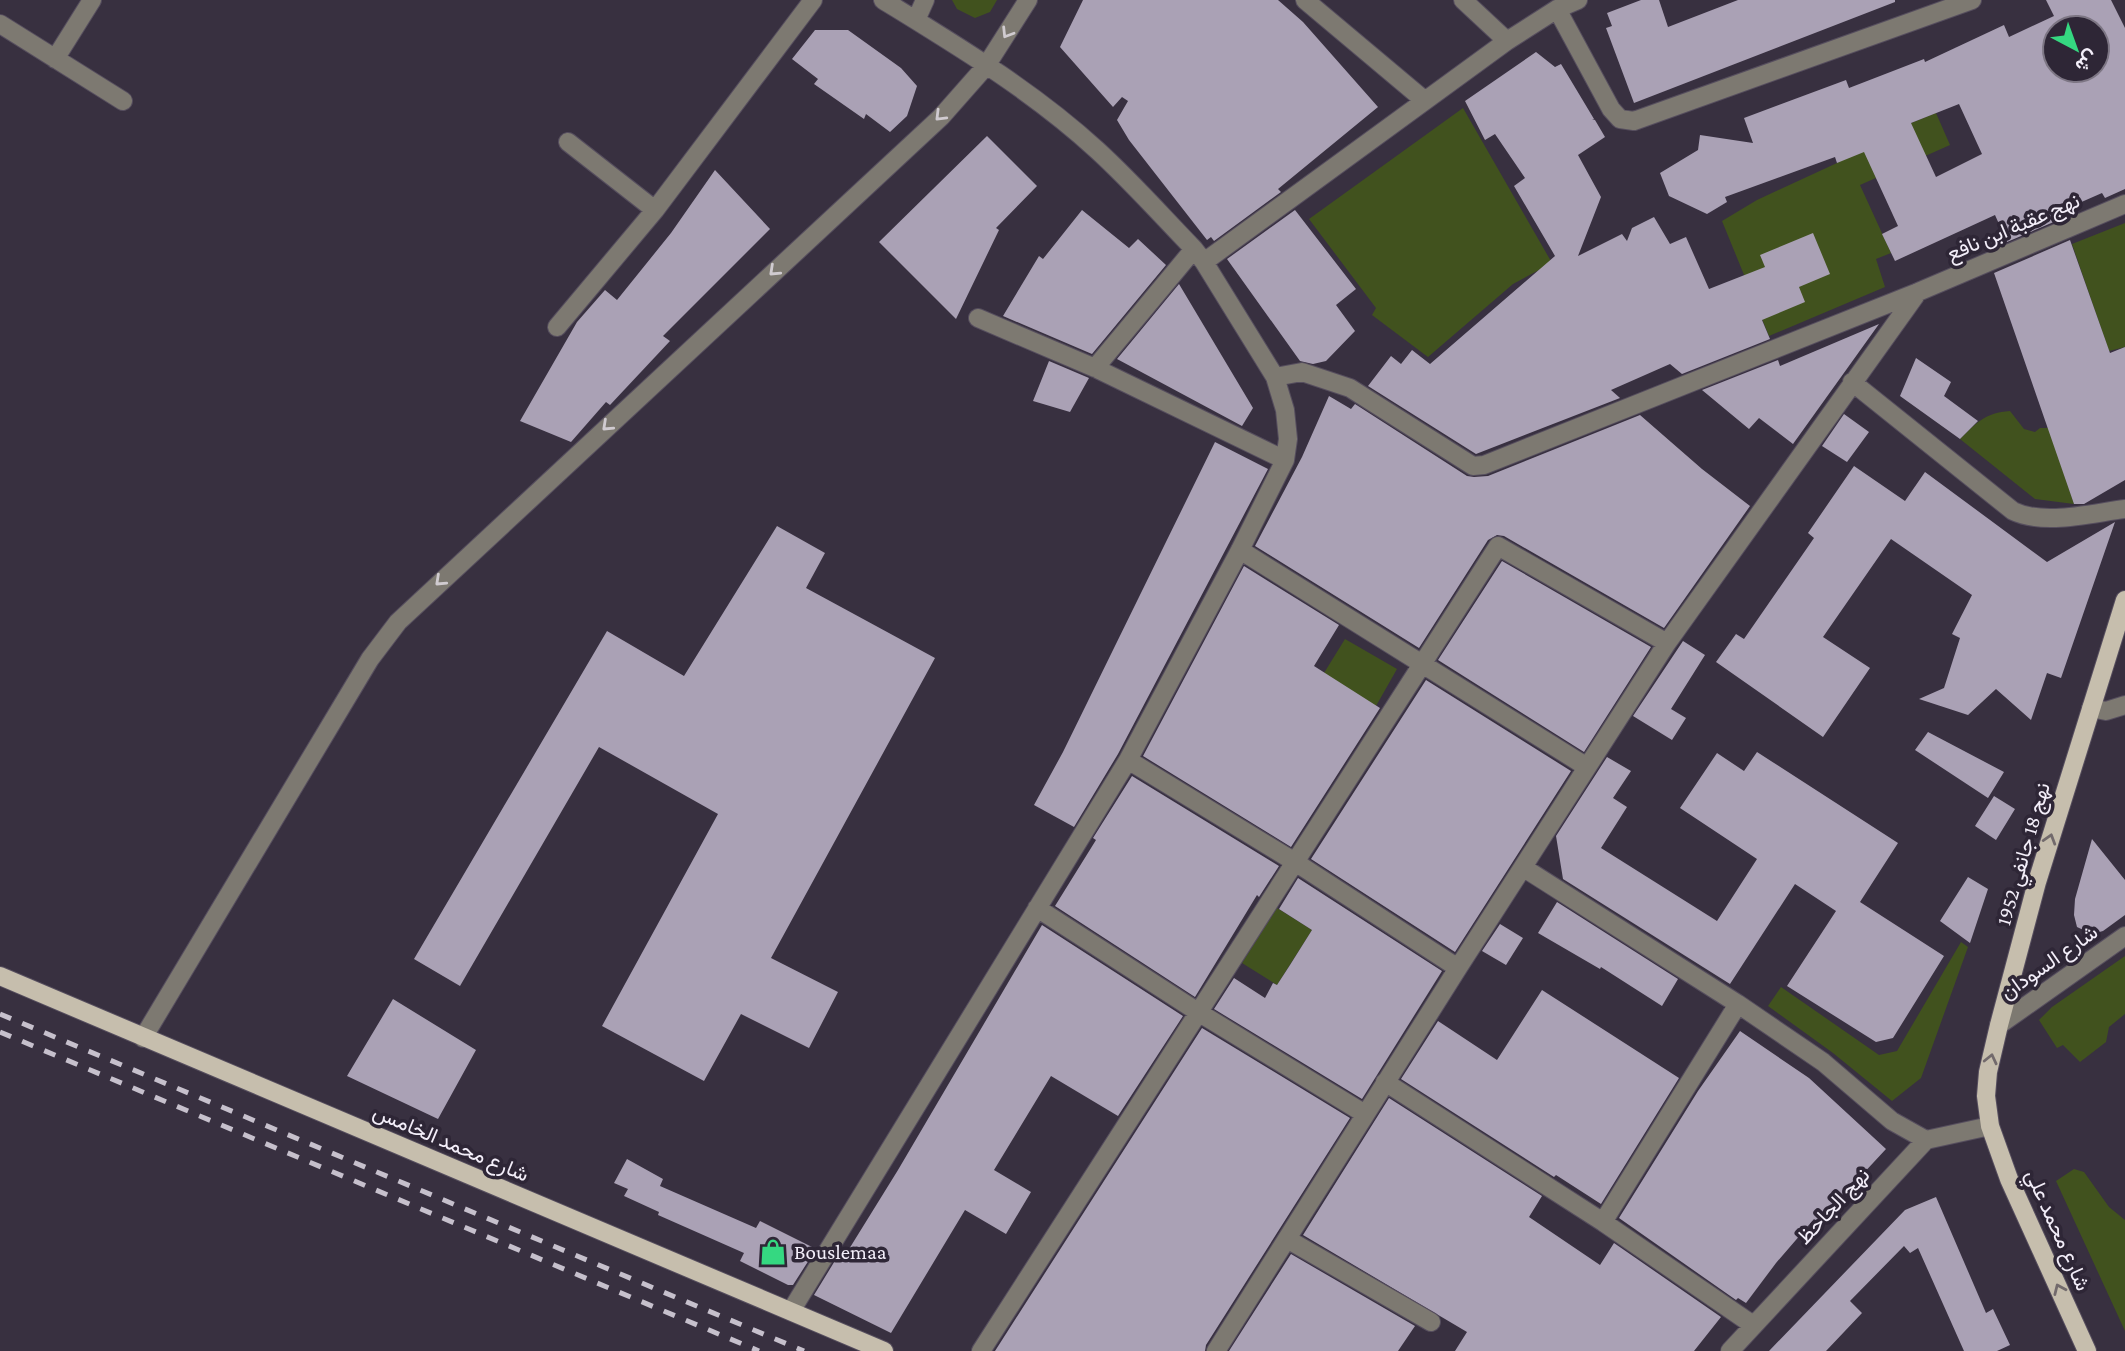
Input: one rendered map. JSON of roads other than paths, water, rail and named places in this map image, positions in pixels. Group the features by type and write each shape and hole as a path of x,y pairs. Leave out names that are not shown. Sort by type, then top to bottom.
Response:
{"main road":[{"name":"نهج 18 جانفي 1952","path":"1990,1126 1986,1096 1999,1026 2037,882 2125,600"},
{"name":"شارع محمد الخامس","path":"0,976 884,1351"},
{"name":"شارع محمد علي","path":"1990,1126 2009,1179 2087,1351"}],"street":[{"path":"55,59 92,0"},
{"path":"557,327 655,210 813,0"},
{"path":"791,1311 1128,760 1285,460 1288,439 1286,410 1275,377 1199,256 1097,150 1053,113 883,0"},
{"path":"916,20 925,0"},
{"path":"143,1038 370,659 398,622 941,117 986,66 1028,0"},
{"path":"1305,0 1424,100"},
{"path":"1463,0 1507,41"},
{"path":"1095,368 1199,256 1507,41 1557,9 1578,0"},
{"path":"1557,9 1615,115 1620,119 1634,121 1972,0"},
{"path":"0,24 123,101"},
{"path":"568,142 655,210"},
{"name":"نهج عقبة ابن نافع","path":"1275,377 1302,372 1350,388 1473,466 1484,465 1919,292 2125,204"},
{"path":"1216,1351 1667,643 1919,292"},
{"path":"978,318 1095,368 1285,460"},
{"path":"1852,382 2013,511 2024,516 2054,518 2125,509"},
{"path":"981,1351 1498,546 1667,643"},
{"path":"1240,550 1587,767"},
{"path":"2091,708 2106,711 2125,705"},
{"path":"1128,760 1294,862 1458,968"},
{"path":"1524,868 1738,1004 1822,1062 1892,1121 1926,1140 1990,1126"},
{"path":"1037,908 1198,1012 1365,1114"},
{"name":"شارع السودان","path":"1999,1026 2125,936"},
{"path":"1603,1222 1738,1004"},
{"path":"1385,1082 1603,1222 1753,1325"},
{"name":"نهج الجاحظ","path":"1730,1351 1926,1140"},
{"path":"1287,1239 1431,1322"}],"railway":[{"path":"0,1014 804,1351"},
{"path":"0,1032 759,1351"}],"place":[{"name":"Bouslemaa","path":"773,1252"}]}
